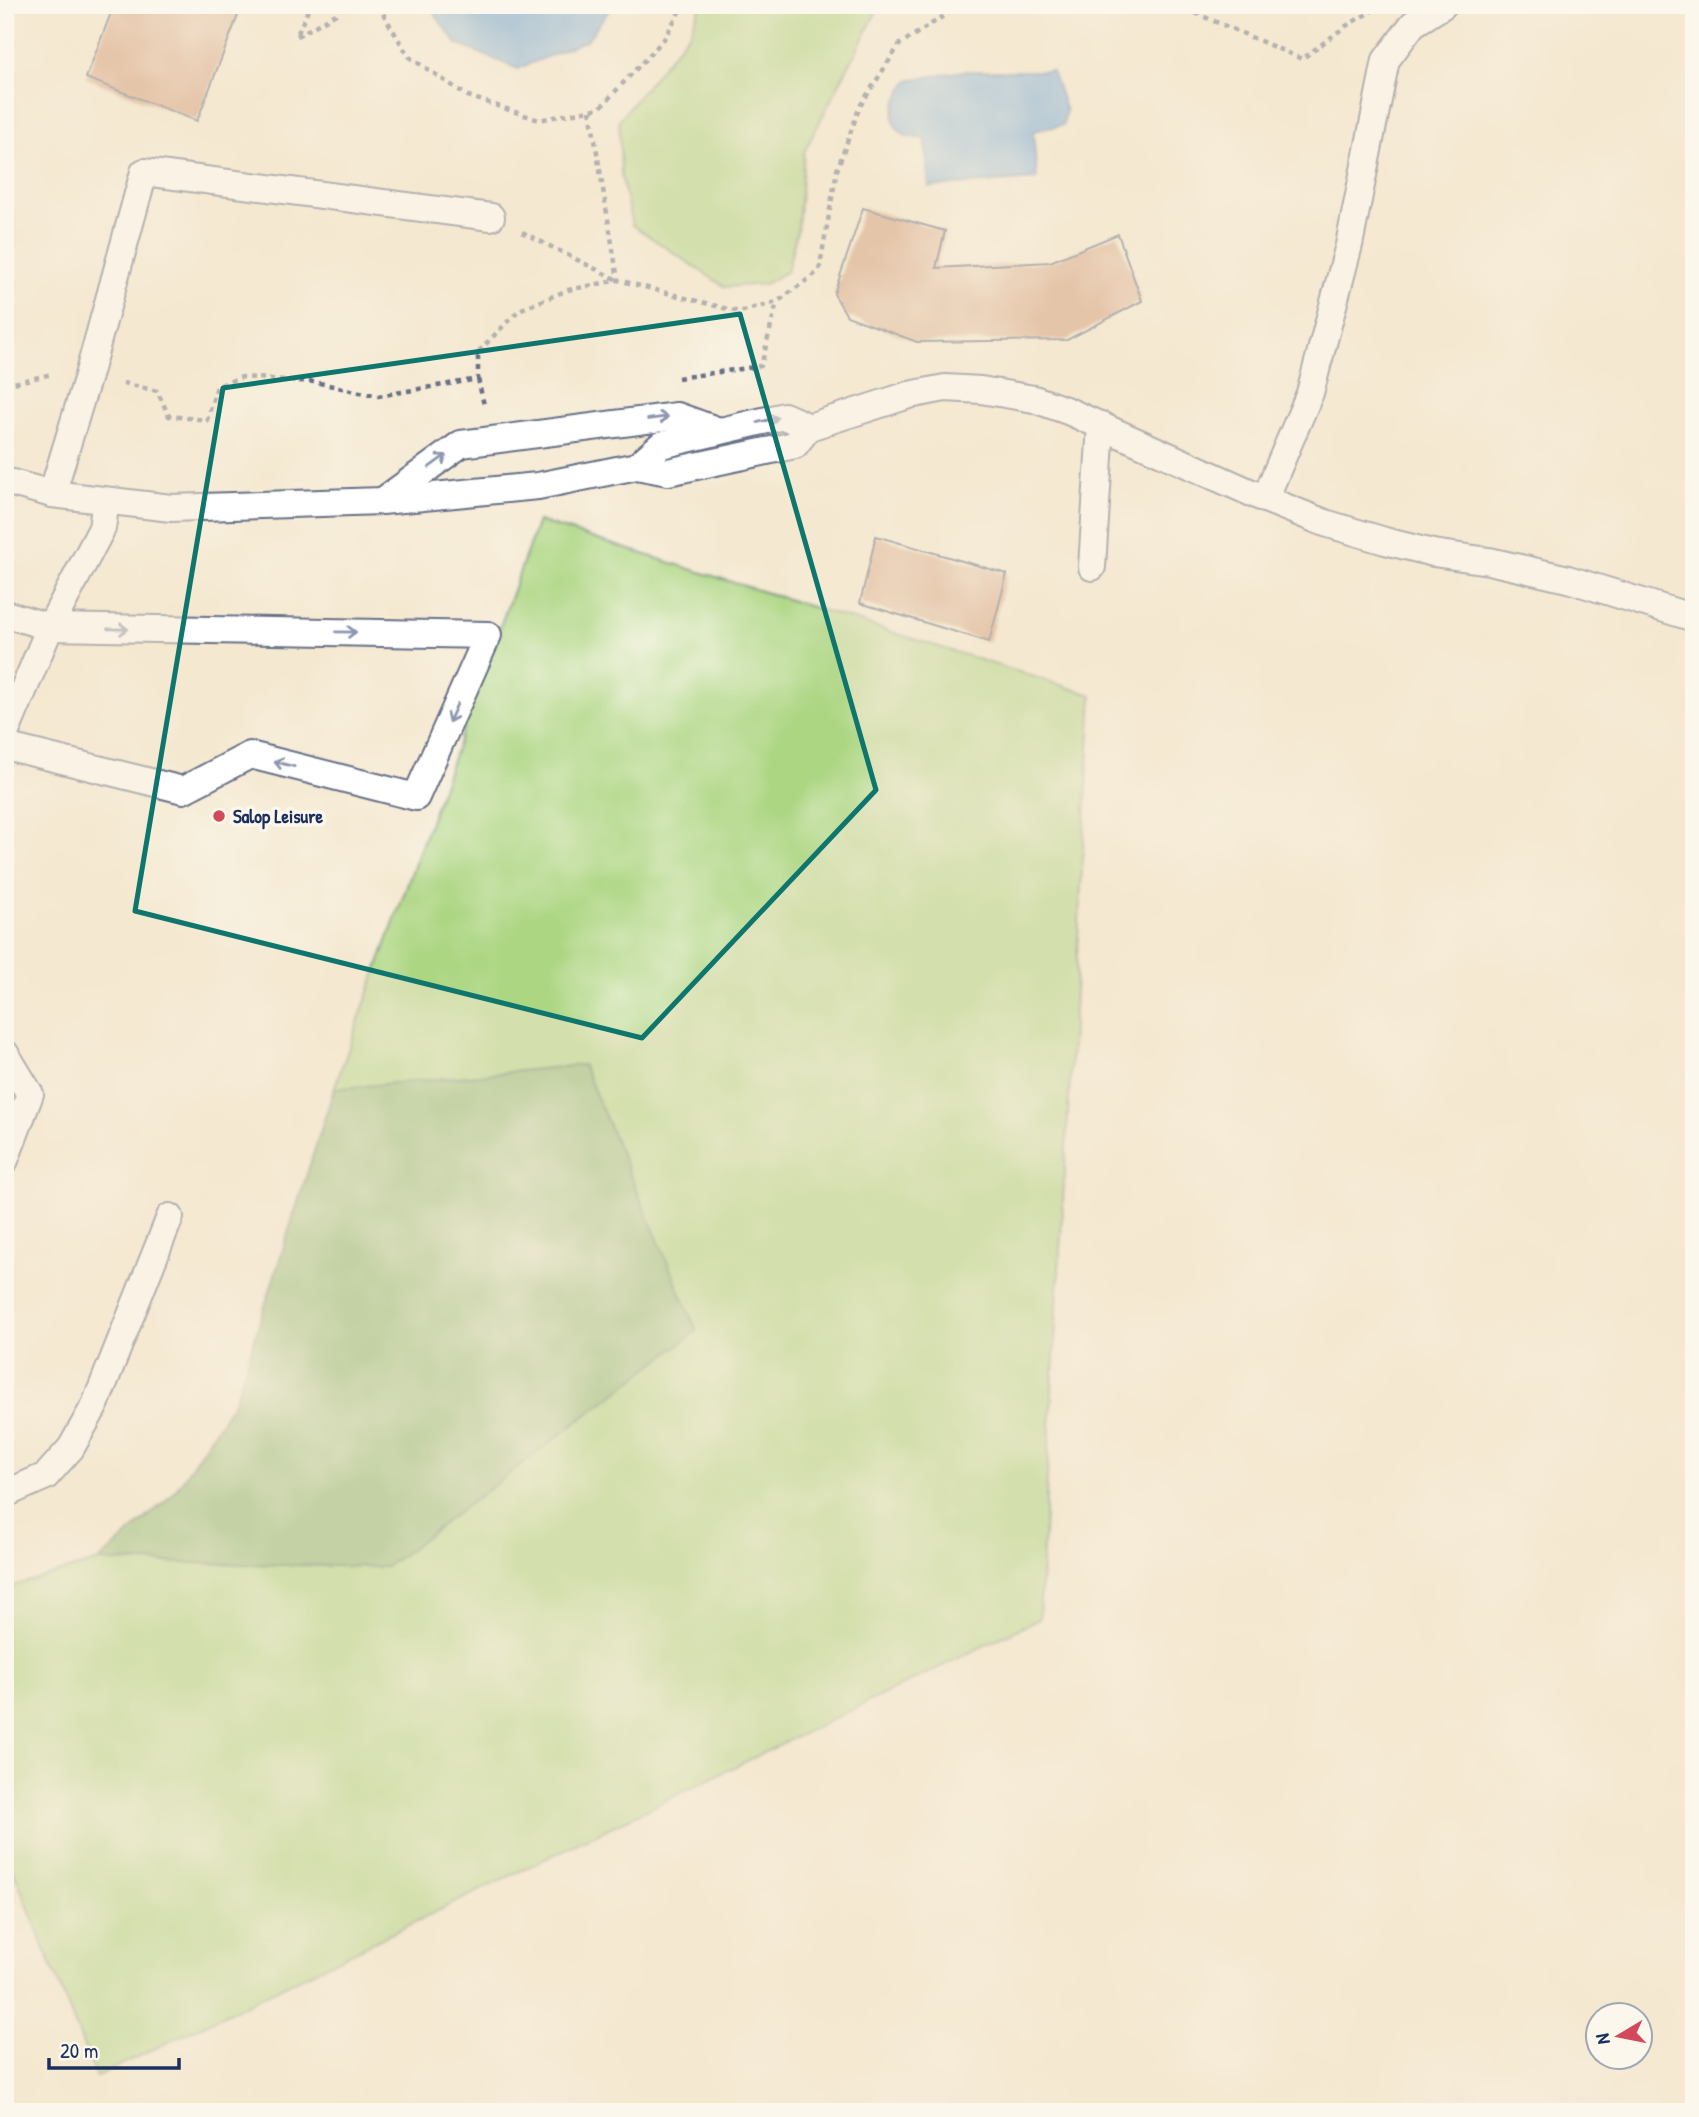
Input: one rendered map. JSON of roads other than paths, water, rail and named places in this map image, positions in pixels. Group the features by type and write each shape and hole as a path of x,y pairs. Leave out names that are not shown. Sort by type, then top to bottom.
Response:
{"lane":[{"path":"1265,499 1310,393 1349,245 1386,60 1413,24 1443,5"},
{"path":"52,494 88,376 144,172 491,216"},
{"path":"5,481 52,494 171,508 382,501 538,485 637,466 668,472 795,445 809,428 909,395 945,388 981,390 1034,399 1101,425 1325,523 1385,541 1567,579 1694,618"},
{"path":"382,501 461,444 677,416 719,431"},
{"path":"637,466 661,445 783,416 809,428"},
{"path":"1092,567 1101,425"},
{"path":"5,734 50,627 102,528 106,501"},
{"path":"5,614 50,627 488,635 416,797 250,755 183,790 5,746"},
{"path":"5,1054 30,1094 5,1160"},
{"path":"5,1494 46,1476 71,1448 95,1405 170,1217"}],"water":[{"path":"428,5 613,5 587,40 518,69 457,44"},
{"path":"964,71 1052,71 1066,111 1063,125 1033,131 1037,179 929,187 925,139 908,136 897,128 893,115 895,107 909,80"}],"place":[{"name":"Salop Leisure","path":"219,816"}]}
